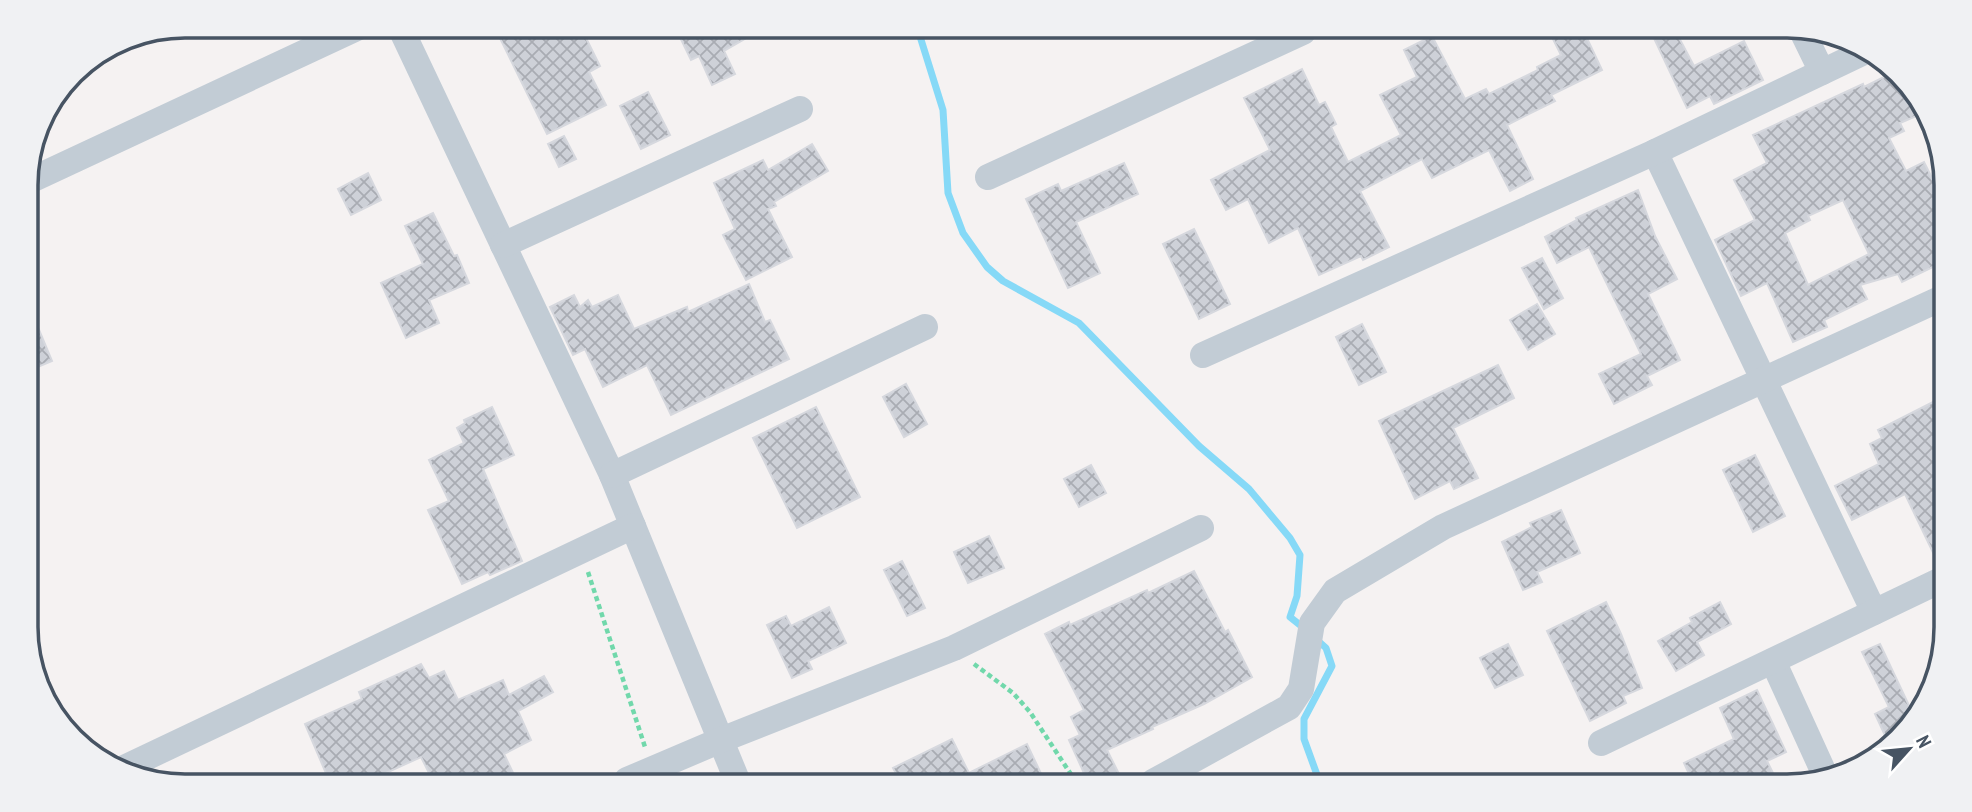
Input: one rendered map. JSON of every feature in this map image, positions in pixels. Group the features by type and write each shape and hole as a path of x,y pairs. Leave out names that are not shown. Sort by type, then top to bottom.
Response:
{"street":[{"path":"988,177 1289,38"},
{"path":"39,176 334,39"},
{"path":"406,39 612,475 734,774"},
{"path":"1806,40 1822,72"},
{"path":"1203,355 1655,152 1856,56"},
{"path":"503,245 800,109"},
{"path":"1655,152 1874,612"},
{"path":"1169,773 1289,707 1301,689 1312,622 1335,591 1443,527 1934,302"},
{"path":"612,475 925,327"},
{"path":"132,764 633,526"},
{"path":"642,774 954,648 1201,528"},
{"path":"1601,743 1934,583"},
{"path":"1773,661 1822,769"}],"path":[{"path":"581,551 623,685 654,769"},
{"path":"954,648 1013,693 1046,734 1071,773"}],"building":[{"path":"1433,38 1465,99 1486,89 1489,94 1538,70 1537,67 1561,55 1553,38 1587,38 1602,70 1551,95 1555,101 1507,125 1533,179 1510,191 1489,150 1432,178 1422,159 1360,191 1389,247 1363,260 1361,256 1319,275 1298,228 1269,243 1248,199 1226,210 1211,180 1270,150 1244,98 1302,69 1319,105 1325,102 1336,124 1331,127 1348,162 1401,135 1380,95 1417,77 1404,50"},
{"path":"1654,38 1679,38 1694,66 1744,41 1763,80 1714,104 1710,96 1687,108"},
{"path":"500,39 586,39 600,66 589,72 606,105 547,134"},
{"path":"681,39 745,39 724,51 735,74 712,85 699,56 691,60"},
{"path":"1885,77 1909,104 1916,116 1900,123 1904,131 1889,138 1906,171 1924,162 1934,181 1934,266 1902,282 1898,274 1860,285 1867,299 1824,320 1827,327 1793,342 1767,283 1741,296 1715,240 1755,220 1734,180 1767,163 1753,135 1863,84 1864,87","holes":["1843,200 1869,254 1808,285 1785,233 1810,220 1808,216"]},
{"path":"648,92 670,135 641,149 620,106"},
{"path":"564,136 576,159 559,167 548,144"},
{"path":"812,144 828,171 774,202 776,206 768,209 792,257 746,280 723,235 735,229 714,183 763,160 768,170"},
{"path":"1124,163 1138,194 1076,222 1100,273 1068,288 1026,199 1058,184 1061,191"},
{"path":"368,173 381,200 351,215 338,189"},
{"path":"1638,190 1655,236 1677,279 1648,294 1680,360 1647,376 1652,385 1614,404 1599,374 1641,354 1589,247 1557,263 1545,237 1577,220 1576,218"},
{"path":"433,213 454,256 457,255 469,283 429,300 439,323 406,338 381,283 423,264 405,226"},
{"path":"1194,229 1230,304 1199,319 1163,244"},
{"path":"1542,258 1563,298 1544,309 1522,268"},
{"path":"749,284 765,322 770,320 789,359 671,415 647,365 603,387 585,349 573,355 550,307 574,295 580,307 588,300 592,307 618,295 634,329 687,307 688,312"},
{"path":"1537,304 1555,334 1528,350 1510,320"},
{"path":"1362,324 1386,372 1359,385 1336,337"},
{"path":"39,329 52,361 39,367"},
{"path":"1498,365 1514,398 1453,428 1478,478 1454,489 1450,481 1415,499 1379,421"},
{"path":"906,384 927,424 904,437 883,397"},
{"path":"1934,402 1934,555 1905,494 1852,520 1835,486 1879,464 1870,444 1882,438 1878,430"},
{"path":"492,407 514,455 483,469 522,561 462,584 428,510 449,501 429,460 464,443 457,428 465,423 464,420"},
{"path":"816,407 860,497 797,528 753,438"},
{"path":"1755,455 1785,516 1753,532 1723,470"},
{"path":"1091,465 1106,493 1079,507 1064,479"},
{"path":"1561,510 1580,553 1537,572 1542,582 1523,590 1502,542 1532,527 1530,523"},
{"path":"989,536 1004,568 968,583 954,552"},
{"path":"902,561 925,608 907,616 884,570"},
{"path":"1194,571 1252,677 1204,704 1107,750 1119,773 1084,773 1069,740 1080,735 1071,717 1084,710 1045,634 1147,590 1148,593"},
{"path":"1606,602 1642,688 1623,696 1626,703 1590,721 1547,631"},
{"path":"1720,602 1731,624 1697,642 1704,655 1676,671 1658,641 1692,622 1690,618"},
{"path":"829,607 846,643 808,661 812,669 792,678 767,625 786,616 791,626"},
{"path":"1508,644 1523,675 1495,688 1480,658"},
{"path":"1880,644 1909,707 1904,714 1875,714 1889,707 1862,652"},
{"path":"421,664 429,678 444,671 458,700 503,680 509,695 544,676 553,692 518,711 531,740 504,754 514,774 429,774 421,757 384,774 326,774 305,724 362,699 359,692"},
{"path":"1757,690 1786,752 1767,761 1773,773 1689,773 1684,763 1734,739 1720,708"},
{"path":"952,739 969,773 1027,744 1041,773 896,774 893,768"}],"waterway":[{"path":"921,39 943,110 948,193 963,233 987,267 1003,281 1079,323 1199,446 1249,489 1290,538 1300,555 1297,596 1290,617 1305,629"},
{"path":"1316,639 1326,648 1332,666 1304,719 1304,739 1316,773"}]}
